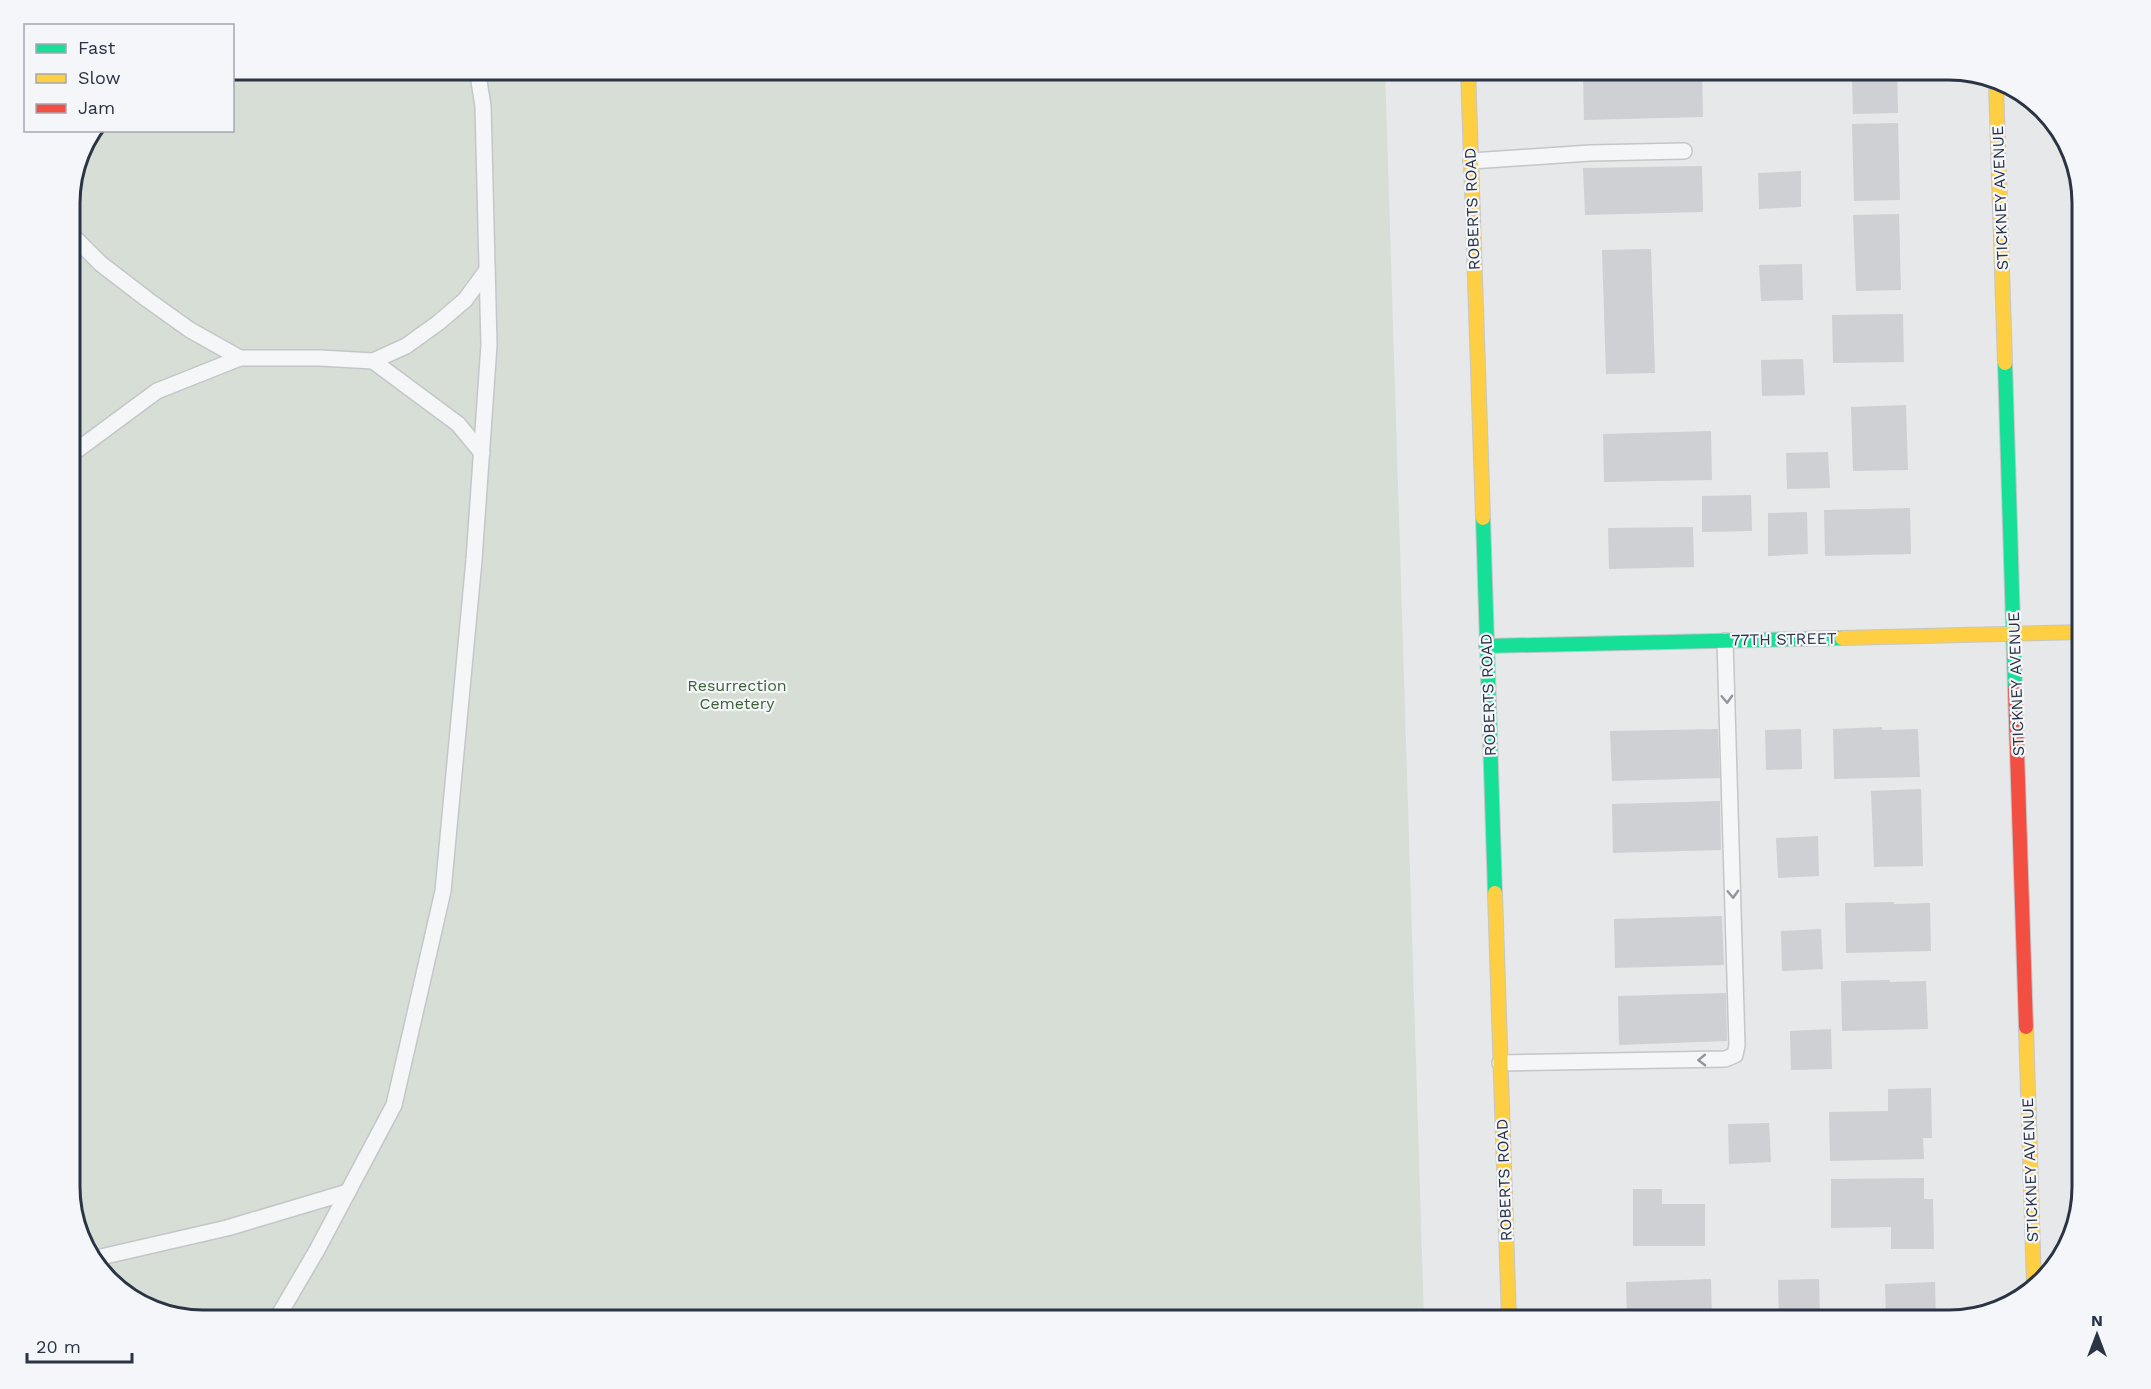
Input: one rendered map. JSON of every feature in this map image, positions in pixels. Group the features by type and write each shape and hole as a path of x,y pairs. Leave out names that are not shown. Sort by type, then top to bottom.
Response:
{"street":[{"name":"ROBERTS ROAD","path":"1468,80 1509,1310"},
{"name":"STICKNEY AVENUE","path":"1996,89 2034,1275"},
{"name":"77TH STREET","path":"1486,646 2072,632"}],"lane":[{"path":"282,1310 394,1105 443,891 474,560 489,345 483,106 479,80"},
{"path":"1471,162 1590,153 1684,151"},
{"path":"80,243 101,264 148,300 190,330 240,358"},
{"path":"80,448 157,391 240,358 320,358 373,361 405,346 438,323 465,300 487,270"},
{"path":"373,361 458,424 482,453"},
{"path":"1500,1063 1725,1059 1736,1055 1725,641"},
{"path":"101,1256 227,1228 348,1192"}],"green space":[{"name":"Resurrection Cemetery","path":"234,80 1385,80 1424,1310 202,1310 171,1305 148,1297 134,1289 110,1268 92,1241 86,1226 80,1195 80,194 86,163 102,132 234,132"}],"building":[{"path":"1583,80 1702,80 1703,117 1584,120"},
{"path":"1852,80 1897,80 1898,113 1853,114"},
{"path":"1898,123 1900,200 1854,201 1852,124"},
{"path":"1702,166 1703,212 1585,215 1583,168"},
{"path":"1801,171 1801,207 1759,209 1758,173"},
{"path":"1899,214 1901,290 1856,291 1853,215"},
{"path":"1651,249 1655,373 1606,374 1602,250"},
{"path":"1802,264 1803,300 1761,301 1759,265"},
{"path":"1903,314 1904,362 1833,363 1832,315"},
{"path":"1803,359 1805,395 1762,396 1761,360"},
{"path":"1906,405 1908,470 1853,471 1851,407"},
{"path":"1711,431 1712,480 1604,482 1603,434"},
{"path":"1828,452 1830,488 1787,489 1786,453"},
{"path":"1751,495 1752,531 1702,532 1702,496"},
{"path":"1910,508 1911,554 1825,556 1824,510"},
{"path":"1807,512 1808,554 1768,556 1768,513"},
{"path":"1693,527 1694,567 1609,569 1608,528"},
{"path":"1882,727 1882,730 1918,729 1920,777 1834,779 1833,729"},
{"path":"1718,729 1720,778 1612,781 1610,731"},
{"path":"1801,729 1802,769 1766,770 1765,730"},
{"path":"1921,789 1923,866 1874,867 1871,791"},
{"path":"1720,801 1721,850 1613,853 1612,804"},
{"path":"1818,836 1819,876 1778,878 1776,838"},
{"path":"1894,902 1894,904 1930,903 1931,951 1846,953 1845,903"},
{"path":"1722,916 1724,965 1615,968 1614,919"},
{"path":"1821,929 1823,969 1782,971 1781,931"},
{"path":"1890,980 1890,982 1926,981 1928,1029 1842,1031 1841,981"},
{"path":"1726,993 1727,1041 1619,1045 1618,996"},
{"path":"1831,1029 1832,1069 1791,1070 1790,1031"},
{"path":"1931,1088 1932,1138 1923,1138 1924,1159 1830,1161 1829,1112 1888,1111 1888,1089"},
{"path":"1769,1123 1771,1162 1729,1164 1728,1124"},
{"path":"1924,1178 1924,1199 1933,1199 1934,1249 1891,1249 1891,1227 1831,1228 1831,1179"},
{"path":"1633,1189 1662,1189 1662,1204 1705,1204 1705,1246 1633,1246"},
{"path":"1711,1279 1712,1310 1627,1310 1626,1282"},
{"path":"1819,1279 1820,1310 1779,1310 1778,1280"},
{"path":"1935,1282 1936,1310 1886,1310 1885,1284"}],"traffic: fast":[{"path":"2005,363 2015,689"},
{"path":"1483,518 1495,893"},
{"path":"1486,646 1842,638"}],"traffic: slow":[{"path":"1468,80 1483,518"},
{"path":"1996,89 2005,363"},
{"path":"1842,638 2072,632"},
{"path":"1495,893 1509,1310"},
{"path":"2026,1027 2034,1275"}],"traffic: jam":[{"path":"2015,689 2026,1027"}]}
